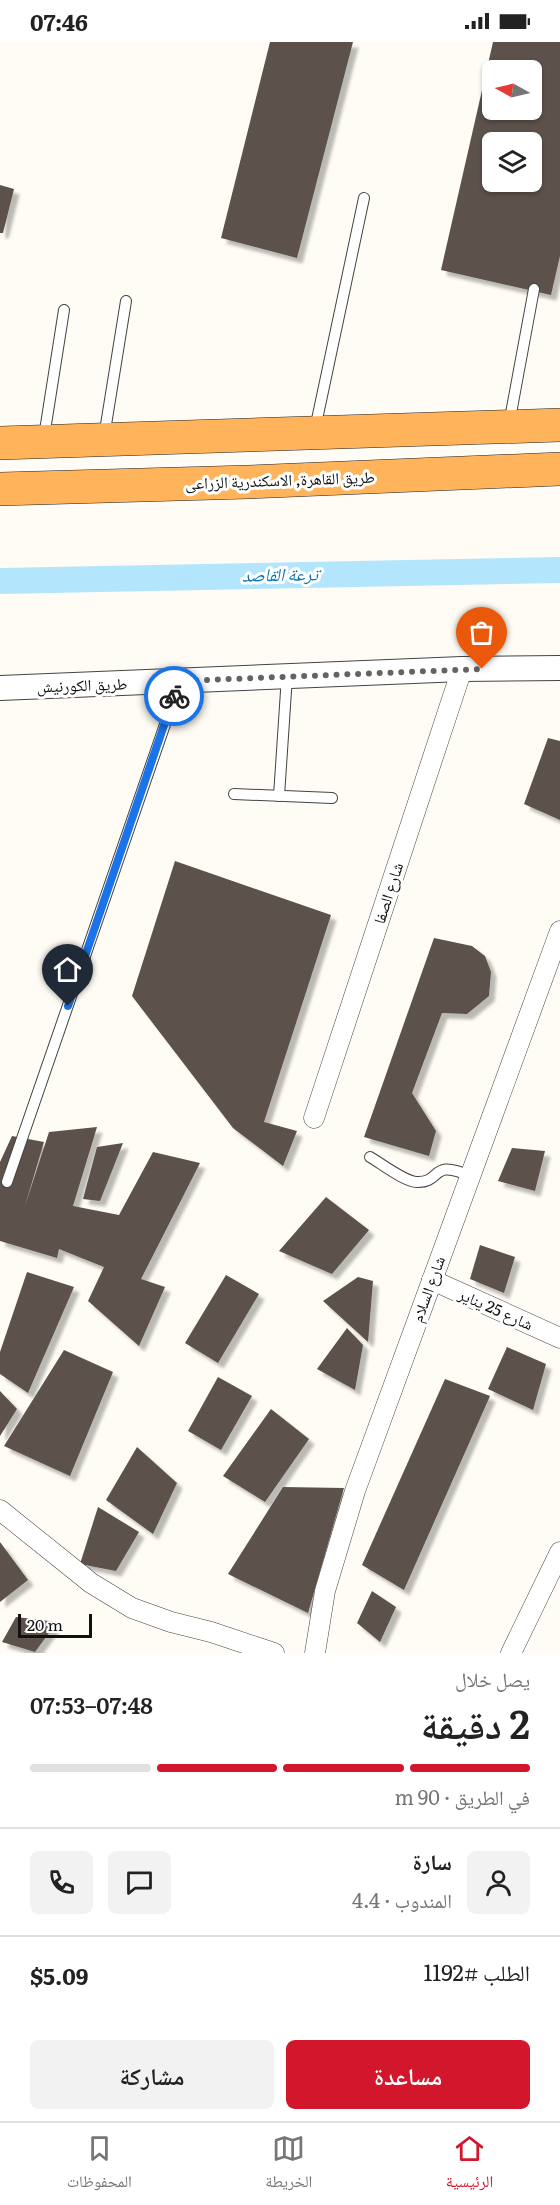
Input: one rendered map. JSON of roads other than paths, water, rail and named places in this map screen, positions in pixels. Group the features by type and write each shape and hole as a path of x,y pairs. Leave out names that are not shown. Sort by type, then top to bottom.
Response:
{"highway":[{"path":"0,443 560,425"},
{"path":"433,429 434,473"},
{"path":"247,435 248,482"},
{"name":"طريق القاهرة, الاسكندرية الزراعى","path":"0,489 248,482 560,469"}],"street":[{"name":"طريق الكورنيش","path":"0,688 462,669 560,668"},
{"name":"شارع الصفا","path":"314,1118 462,669"},
{"name":"شارع السلام","path":"315,1653 325,1591 342,1529 560,931"},
{"name":"شارع 25 يناير","path":"432,1280 560,1338"},
{"path":"0,1510 92,1583 132,1608 274,1653"},
{"path":"511,1653 560,1552"}],"lane":[{"path":"315,433 364,198"},
{"path":"509,427 534,289"},
{"path":"104,440 126,301"},
{"path":"44,442 64,310"},
{"path":"279,796 287,676"},
{"path":"7,1182 180,681"},
{"path":"234,794 332,798"},
{"path":"370,1157 410,1181 425,1181 436,1172 448,1168 454,1168 470,1176"}],"waterway":[{"name":"ترعة القاصد","path":"0,581 560,570"}]}
